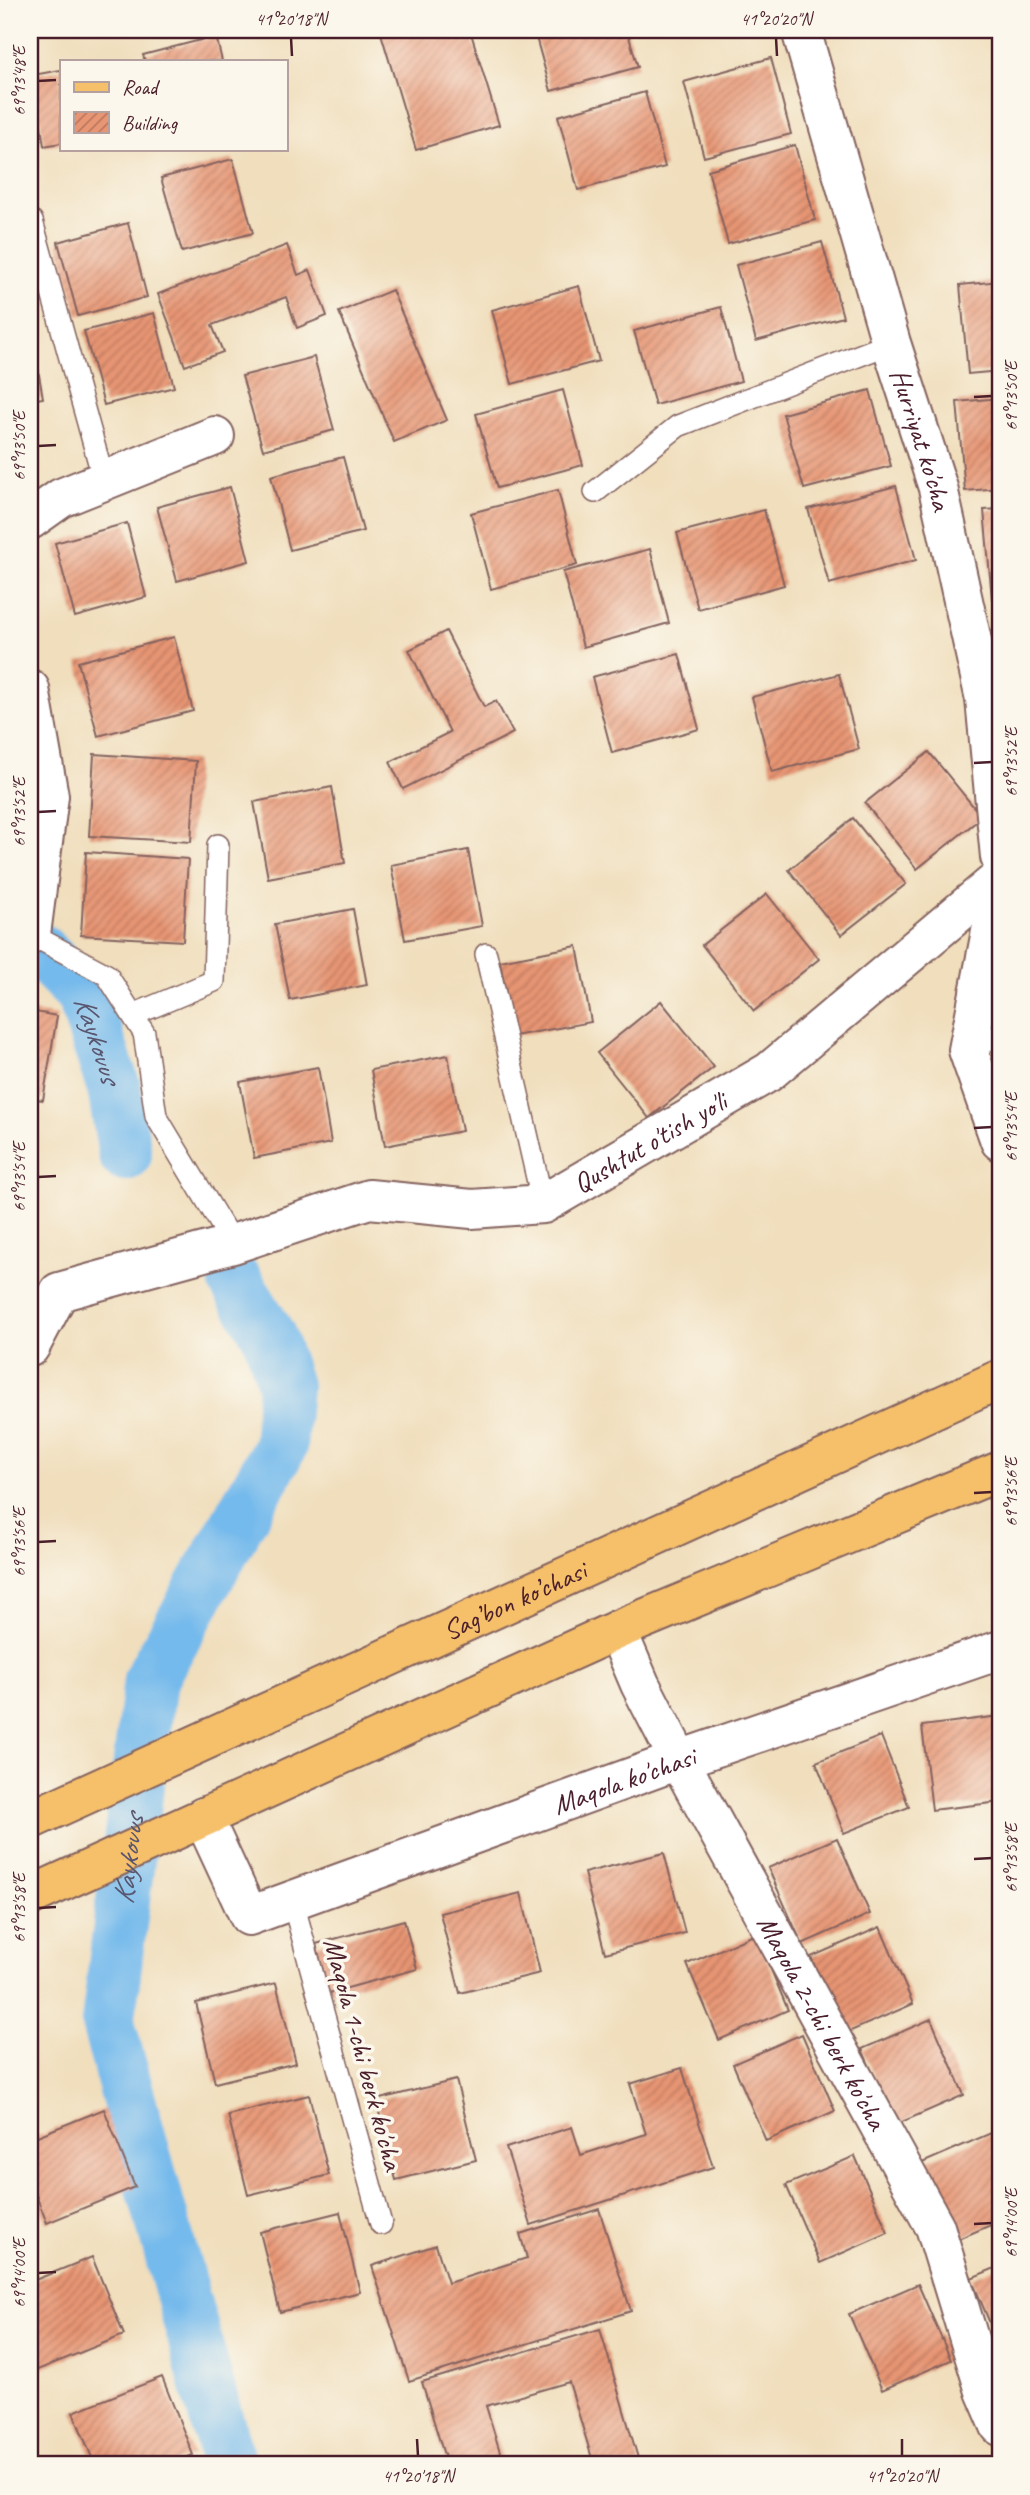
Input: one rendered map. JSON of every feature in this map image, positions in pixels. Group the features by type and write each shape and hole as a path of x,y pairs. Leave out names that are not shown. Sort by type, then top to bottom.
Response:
{"main road":[{"name":"Sag’bon ko’chasi","path":"30,1820 1000,1379"},
{"path":"38,1892 617,1630 1000,1471"}],"street":[{"name":"Hurriyat ko'cha","path":"801,30 891,343 938,488 993,695 1000,857"},
{"path":"30,520 61,498 215,436"},
{"path":"30,689 50,796 30,934"},
{"name":"Qushtut o'tish yo'li","path":"30,1347 44,1289 233,1244 369,1199 472,1209 543,1204 769,1072 1000,878"},
{"path":"1000,885 984,1042 1000,1141"},
{"name":"Maqola 2-chi berk ko'cha","path":"617,1630 640,1684 679,1760 935,2227 993,2387 1000,2426"},
{"name":"Maqola ko'chasi","path":"203,1817 249,1916 679,1760 1000,1650"}],"lane":[{"path":"32,221 104,481"},
{"path":"596,492 678,426 891,343"},
{"path":"132,1015 214,981 218,845"},
{"path":"30,934 107,975 144,1033 156,1116 233,1244"},
{"path":"486,954 543,1204"},
{"name":"Maqola 1-chi berk ko'cha","path":"292,1899 381,2224"}],"building":[{"path":"380,30 470,30 499,125 416,150"},
{"path":"534,30 627,30 638,67 551,91"},
{"path":"216,36 222,60 145,60 143,55"},
{"path":"771,58 791,134 704,157 684,82"},
{"path":"60,70 60,143 44,146 33,75"},
{"path":"645,92 665,167 578,190 558,116"},
{"path":"795,145 815,220 728,244 708,170"},
{"path":"233,159 253,233 182,252 161,178"},
{"path":"128,223 147,297 78,316 58,242"},
{"path":"822,242 843,317 756,341 736,265"},
{"path":"287,245 298,275 310,270 327,316 297,328 286,297 212,325 223,352 185,366 158,294"},
{"path":"1000,281 1000,371 968,374 960,285"},
{"path":"579,286 599,361 512,384 492,310"},
{"path":"392,290 447,420 394,442 339,312"},
{"path":"721,307 741,381 655,405 634,331"},
{"path":"154,313 174,387 104,405 84,331"},
{"path":"30,323 43,398 30,400"},
{"path":"314,357 334,430 263,450 242,376"},
{"path":"563,390 583,465 497,488 476,414"},
{"path":"870,390 891,466 804,489 783,414"},
{"path":"1000,398 1000,488 965,491 957,402"},
{"path":"343,457 363,531 290,550 271,476"},
{"path":"896,486 916,560 829,584 808,509"},
{"path":"230,487 249,561 177,581 157,507"},
{"path":"558,490 577,565 491,589 471,513"},
{"path":"1000,509 1000,598 992,599 984,510"},
{"path":"764,510 784,585 698,609 677,533"},
{"path":"127,523 146,597 75,617 55,543"},
{"path":"650,549 669,623 583,647 563,572"},
{"path":"446,631 484,707 496,701 513,733 403,789 390,762 450,732 409,650"},
{"path":"174,637 193,711 98,736 78,662"},
{"path":"679,654 699,729 612,753 592,677"},
{"path":"839,674 859,749 772,772 752,697"},
{"path":"929,752 982,817 917,869 865,803"},
{"path":"94,754 196,761 191,842 89,836"},
{"path":"332,787 345,863 268,878 254,802"},
{"path":"853,818 906,884 841,935 789,870"},
{"path":"468,850 482,926 405,940 391,865"},
{"path":"86,852 188,859 183,941 81,935"},
{"path":"767,894 819,959 754,1011 702,945"},
{"path":"353,909 367,985 290,1000 275,924"},
{"path":"577,946 591,1022 514,1036 500,961"},
{"path":"661,1001 714,1067 649,1118 597,1053"},
{"path":"30,1011 57,1016 43,1100 30,1098"},
{"path":"448,1055 462,1131 385,1146 371,1070"},
{"path":"318,1067 331,1143 254,1158 240,1082"},
{"path":"1000,1716 1000,1802 932,1810 922,1726"},
{"path":"881,1736 909,1807 844,1833 816,1762"},
{"path":"837,1838 870,1914 802,1944 768,1868"},
{"path":"664,1853 685,1933 605,1953 584,1873"},
{"path":"521,1893 540,1973 460,1993 440,1913"},
{"path":"404,1920 417,1969 329,1993 316,1944"},
{"path":"880,1927 913,2004 844,2034 811,1957"},
{"path":"756,1934 788,2010 719,2040 687,1964"},
{"path":"276,1983 296,2063 215,2083 196,2003"},
{"path":"931,2019 964,2095 895,2125 862,2049"},
{"path":"802,2034 835,2111 766,2141 733,2064"},
{"path":"682,2068 713,2167 531,2225 506,2148 572,2127 581,2155 646,2134 630,2084"},
{"path":"456,2080 476,2160 396,2180 376,2100"},
{"path":"309,2095 329,2175 248,2195 228,2115"},
{"path":"104,2109 135,2187 47,2223 30,2180 30,2139"},
{"path":"991,2133 1000,2154 1000,2221 956,2240 922,2163"},
{"path":"855,2156 888,2233 820,2263 786,2185"},
{"path":"599,2209 631,2311 409,2381 372,2266 436,2245 448,2283 527,2258 520,2234"},
{"path":"340,2212 360,2292 280,2312 260,2232"},
{"path":"92,2257 124,2335 35,2371 30,2357 30,2282"},
{"path":"1000,2266 1000,2347 971,2278"},
{"path":"918,2284 951,2360 882,2390 849,2314"},
{"path":"600,2329 640,2465 594,2465 569,2382 486,2406 504,2465 447,2465 422,2382"},
{"path":"162,2377 193,2455 168,2465 95,2465 73,2412"}],"waterway":[{"name":"Kaykovus","path":"30,948 38,949 82,993 114,1088 125,1154"},
{"name":"Kaykovus","path":"229,2465 108,2023 150,1680 280,1447 285,1386 269,1336 236,1282"}]}
